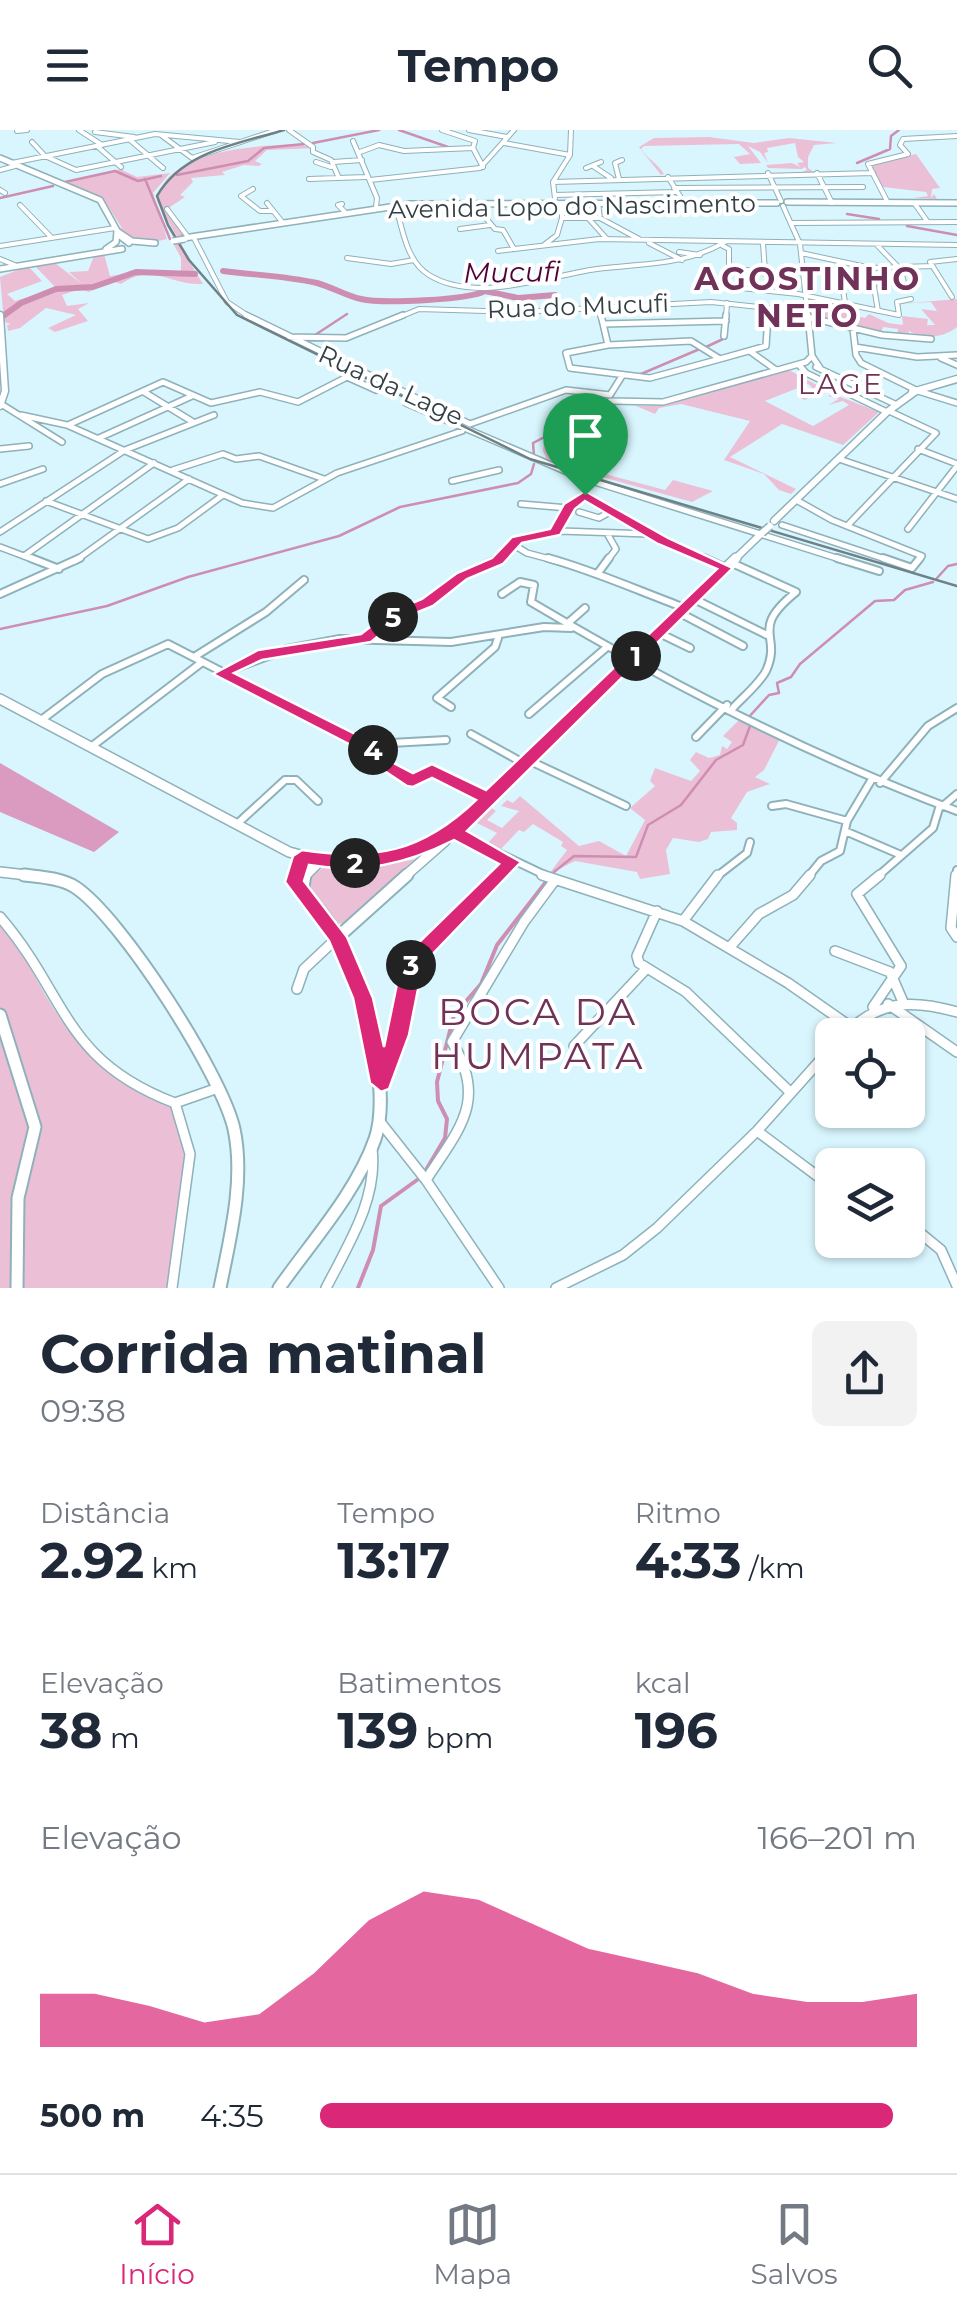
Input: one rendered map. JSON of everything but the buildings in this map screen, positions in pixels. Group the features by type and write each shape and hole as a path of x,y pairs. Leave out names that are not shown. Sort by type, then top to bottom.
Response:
{"main road":[{"path":"0,158 100,200 124,245"},
{"name":"Avenida Lopo do Nascimento","path":"124,245 396,206 476,208 558,202 957,204"},
{"name":"Avenida Lopo do Nascimento","path":"283,223 344,208 558,202 684,204"},
{"path":"783,204 957,204"},
{"path":"118,231 132,241 155,243"},
{"path":"94,253 114,244 118,231"},
{"name":"Avenida Lopo do Nascimento","path":"124,245 173,240"},
{"path":"0,271 124,245"},
{"path":"66,258 124,245"},
{"path":"0,315 5,391 1,407"},
{"path":"770,528 892,408 919,391 957,379"},
{"path":"338,937 454,832 818,480"},
{"path":"0,699 302,856 379,861 416,851 454,832"},
{"path":"280,1288 342,1201 372,1148 380,1122 381,1083 363,998 338,937 295,882 302,856"},
{"path":"302,892 304,876 321,860"},
{"path":"0,872 61,881 85,894 144,969 219,1087 234,1126 237,1188 220,1288"},
{"path":"0,1015 35,1128 18,1198 17,1288"}],"street":[{"path":"17,131 27,130"},
{"path":"79,130 118,165"},
{"path":"175,135 182,130"},
{"path":"197,137 205,130"},
{"path":"207,141 216,130"},
{"path":"263,130 270,132"},
{"path":"160,134 192,158 277,130"},
{"path":"289,130 332,164 338,176"},
{"path":"442,130 473,140 483,166"},
{"path":"470,130 570,155"},
{"path":"309,179 452,174 483,166 514,130"},
{"path":"552,182 570,155 571,130"},
{"path":"916,130 928,137"},
{"path":"95,132 128,134 163,168"},
{"path":"0,170 45,156 160,134 197,137 216,150"},
{"path":"888,202 868,164 908,154 900,145 902,138 957,136"},
{"path":"32,142 45,156 76,170 118,165 207,141 240,142"},
{"path":"354,141 376,207"},
{"path":"360,152 378,145 404,151 473,148"},
{"path":"316,162 362,160"},
{"path":"616,179 615,164 622,160"},
{"path":"586,168 601,162"},
{"path":"593,166 616,179"},
{"path":"552,182 768,173 873,174"},
{"path":"768,173 800,244 812,356 820,368"},
{"path":"818,174 832,202"},
{"path":"668,177 684,204"},
{"path":"540,246 557,235 562,218 552,182"},
{"path":"558,202 675,190 863,187"},
{"path":"253,189 241,196 261,212 273,212"},
{"path":"267,203 283,223"},
{"path":"598,204 600,218"},
{"path":"915,204 928,222"},
{"path":"20,205 50,238"},
{"path":"396,206 414,260 426,273 440,279 486,285 688,261 724,244"},
{"path":"476,208 492,225 503,230 514,249"},
{"name":"Rua da Lage","path":"167,209 210,265 216,288 231,308 470,424 566,390 610,395 622,376"},
{"path":"562,218 600,218 688,261"},
{"path":"588,218 607,239"},
{"path":"791,223 957,223"},
{"path":"832,223 957,223"},
{"path":"460,229 492,225"},
{"path":"2,244 118,231"},
{"path":"498,251 607,239 957,246"},
{"path":"724,244 729,248 729,269 763,272 771,278 767,290"},
{"path":"763,244 763,272"},
{"path":"874,282 904,284 901,270 877,245"},
{"path":"944,245 957,260"},
{"path":"679,252 701,256"},
{"path":"801,253 871,268 932,266"},
{"path":"346,258 392,264 414,260"},
{"path":"0,259 14,266"},
{"path":"952,297 930,261 957,260"},
{"path":"839,261 845,303"},
{"path":"871,268 878,311"},
{"path":"722,286 806,296 899,315 897,302 911,299"},
{"path":"724,336 727,302"},
{"name":"Rua do Mucufi","path":"288,337 346,338 419,309 518,312 727,302 853,328 931,339"},
{"path":"598,306 608,346"},
{"path":"720,359 695,342 568,351 570,368 650,378 750,352 768,345 768,308"},
{"path":"602,324 726,321"},
{"path":"853,328 861,363 919,391 957,402"},
{"path":"855,348 941,358 957,365"},
{"path":"750,352 776,370"},
{"path":"941,358 957,355"},
{"path":"802,369 812,356"},
{"path":"610,401 663,402 787,367 820,368 887,403 870,404"},
{"path":"802,369 870,404 892,408"},
{"path":"67,425 167,382 211,403 260,392 298,402 347,377 376,390"},
{"path":"143,391 194,422"},
{"path":"98,439 193,396"},
{"path":"848,526 936,432 892,408 882,398"},
{"path":"406,403 505,452 582,478 912,568 922,556 798,501"},
{"path":"1,407 21,415 62,442"},
{"path":"21,415 67,425 242,503 273,508 324,479 462,431"},
{"path":"0,532 125,450 214,415"},
{"path":"0,449 29,446"},
{"path":"908,529 957,465 918,449"},
{"path":"172,471 223,454 236,459 259,456 324,479"},
{"path":"839,459 957,500"},
{"path":"24,556 154,464"},
{"path":"0,484 43,469"},
{"path":"452,481 499,470"},
{"path":"582,478 585,495"},
{"path":"0,594 86,556 189,479"},
{"path":"45,501 144,538 162,536 224,494"},
{"path":"556,532 568,508 585,495"},
{"path":"585,495 649,534 796,592 775,607 767,635 771,653 765,673 696,737"},
{"path":"521,504 568,508"},
{"path":"579,512 600,518 613,510"},
{"path":"770,528 879,571"},
{"path":"366,638 393,616 428,602 462,576 498,561 519,539 556,532 649,534"},
{"path":"598,573 616,550 608,535"},
{"path":"514,545 544,559 598,573 682,611 742,646"},
{"path":"0,547 60,570"},
{"path":"194,657 266,612 304,580"},
{"path":"502,594 520,582 534,584 531,602 607,647 876,781 957,811"},
{"path":"694,599 767,635"},
{"path":"568,624 584,608"},
{"path":"221,674 258,656 366,638 456,641 498,638 523,628 576,629"},
{"path":"659,633 690,648"},
{"path":"452,707 437,698 495,647 498,638"},
{"path":"40,720 102,674 162,645 172,645 221,674 375,751"},
{"path":"529,714 607,647"},
{"path":"90,747 201,663"},
{"path":"729,948 759,914 793,895 821,860 840,850 847,821 876,781 928,726 957,708"},
{"path":"471,734 626,806"},
{"path":"446,740 391,742 375,751 373,758 413,781 432,770 488,799"},
{"path":"236,825 285,780 296,780 318,801"},
{"path":"861,1018 894,979 900,960 857,894 933,828 942,805 957,794"},
{"path":"772,806 786,804 847,821"},
{"path":"844,831 902,856"},
{"path":"454,832 555,880 683,921 839,1018"},
{"path":"683,921 722,869 747,853 750,842"},
{"path":"381,1083 398,1035 408,974 415,959 512,862"},
{"path":"957,870 951,931 957,937"},
{"path":"426,1180 466,1115 474,1094 465,1056 452,1042 524,922 555,880"},
{"path":"657,911 638,956 639,963 686,992 790,1094"},
{"path":"0,917 12,930 71,1032 120,1074 152,1095 175,1104 219,1087"},
{"path":"297,989 304,969 338,937"},
{"path":"835,951 882,968 894,979 903,1002"},
{"path":"574,1046 647,968"},
{"path":"873,1007 903,1002 957,1012"},
{"path":"887,1003 957,1052"},
{"path":"556,1288 634,1246 757,1130 815,1066"},
{"path":"172,1288 190,1154 175,1104"},
{"path":"380,1122 426,1180 499,1288"},
{"path":"757,1130 815,1173"},
{"path":"326,1288 373,1182 376,1162 372,1148"},
{"path":"925,1237 941,1250 954,1286"}],"shaded area":[{"path":"709,137 754,143 789,138 837,143 814,145 808,168 814,172 802,172 807,170 805,167 768,168 766,165 792,163 800,167 797,163 804,162 798,157 795,143 767,148 764,153 768,163 760,152 748,146 761,163 740,164 734,157 750,154 739,144 644,146 641,149 662,170 661,175 639,147 654,138"},
{"path":"297,144 318,148 267,150 255,161 262,164 259,166 244,165 222,172 225,175 191,178 193,182 180,195 185,197 167,209 187,235 177,237 157,201 164,183 177,170 216,153"},
{"path":"916,154 940,188 932,189 931,198 934,194 937,199 913,198 928,196 926,192 883,187 870,165"},
{"path":"120,169 137,177 170,173 153,193 167,239 148,242 130,236 119,227 122,228 102,197 67,183"},
{"path":"173,243 178,243 203,284 152,275 121,284 112,281 89,292 80,289 62,295 67,306 89,303 78,309 88,321 55,332 48,328 76,315 46,308 20,328 8,331 7,325 11,324 4,322 0,277 28,266 42,281 7,294 15,301 56,288 35,266 55,263 82,284 69,272 88,271 94,256 104,254 110,276 152,270 181,273 181,258"},
{"path":"957,299 957,327 933,337 909,331 908,335 897,335 898,329 883,327 881,333 815,316 810,300 847,305 853,315 865,318 869,314 888,323 903,325 902,316 928,319 927,325 935,325 921,309 937,311 931,302 899,304"},
{"path":"789,370 828,391 823,394 817,388 805,394 810,397 805,400 799,397 812,387 808,384 765,401 813,426 849,405 843,401 828,405 839,399 828,396 833,394 879,412 843,445 782,424 730,457 796,489 791,494 779,490 764,474 724,460 750,421 681,404 659,408 655,414 636,406 662,406"},
{"path":"598,411 571,433 577,435 573,440 584,443 575,453 583,456 575,466 665,490 673,480 713,491 692,502 548,462 544,441"},
{"path":"743,716 782,735 764,770 755,777 770,784 747,792 731,818 737,823 737,830 711,832 708,839 699,842 673,838 666,850 670,874 640,879 637,872 575,861 549,874 567,850 561,846 563,842 533,824 524,832 519,830 498,852 486,845 497,833 475,822 490,807 496,811 487,820 502,828 519,811 501,806 520,796 579,846 599,841 626,856 645,820 630,808 655,786 650,781 655,768 691,781 700,771 690,760 696,752 709,758 720,755 722,746 727,749 732,742 723,736"},
{"path":"0,763 119,832 94,852 0,812"},
{"path":"416,859 344,923 335,924 307,892 310,877 323,868 364,869"},
{"path":"0,917 73,1035 108,1065 175,1103 190,1154 172,1288 0,1288"}],"waterway":[{"path":"313,143 379,130"},
{"path":"399,130 448,147"},
{"path":"857,163 890,149 891,136 899,130"},
{"path":"177,175 248,161 264,148 304,144"},
{"path":"65,182 115,171 138,181 145,179"},
{"path":"145,179 161,176"},
{"path":"145,179 170,239"},
{"path":"0,198 53,186"},
{"path":"847,214 879,219"},
{"path":"907,226 957,235"},
{"name":"Mucufi","path":"223,271 306,281 371,300 444,299 485,291 518,298 555,295"},
{"name":"Mucufi","path":"3,316 21,303 56,289 93,287 136,272 195,274"},
{"name":"Mucufi","path":"268,276 325,285"},
{"path":"315,335 347,314"},
{"path":"706,347 723,339"},
{"path":"641,374 702,348"},
{"path":"534,456 533,443 595,411"},
{"path":"0,629 107,606 188,577 339,536 400,507 518,483 531,474 534,464"},
{"path":"937,578 948,566 957,564"},
{"path":"748,718 769,695 779,693 777,683 791,677 800,664 875,601 894,600 905,590 933,582"},
{"path":"554,872 574,856 636,857 648,825 681,805 716,760 743,745 750,726"},
{"path":"426,1170 445,1138 447,1119 438,1101 437,1082 454,1015 481,984 497,945 546,882"},
{"path":"358,1288 373,1250 381,1206 417,1180"}],"railway":[{"path":"284,130 196,159 168,181 157,196 168,225 189,260 237,315 530,459 957,586"}],"district":[{"name":"AGOSTINHO NETO","path":"808,298"},
{"name":"LAGE","path":"841,384"},
{"name":"BOCA DA HUMPATA","path":"538,1034"}],"route":[{"path":"585,495 569,507 556,532 517,540 498,561 462,576 428,602 393,616 366,638 258,656 221,674 350,734 375,751 376,761 413,781 432,770 488,799 454,832 512,862 415,959 408,974 398,1035 381,1083 363,998 338,937 295,882 302,856 350,863 379,861 416,851 454,832 726,568 649,534 585,495"}]}
